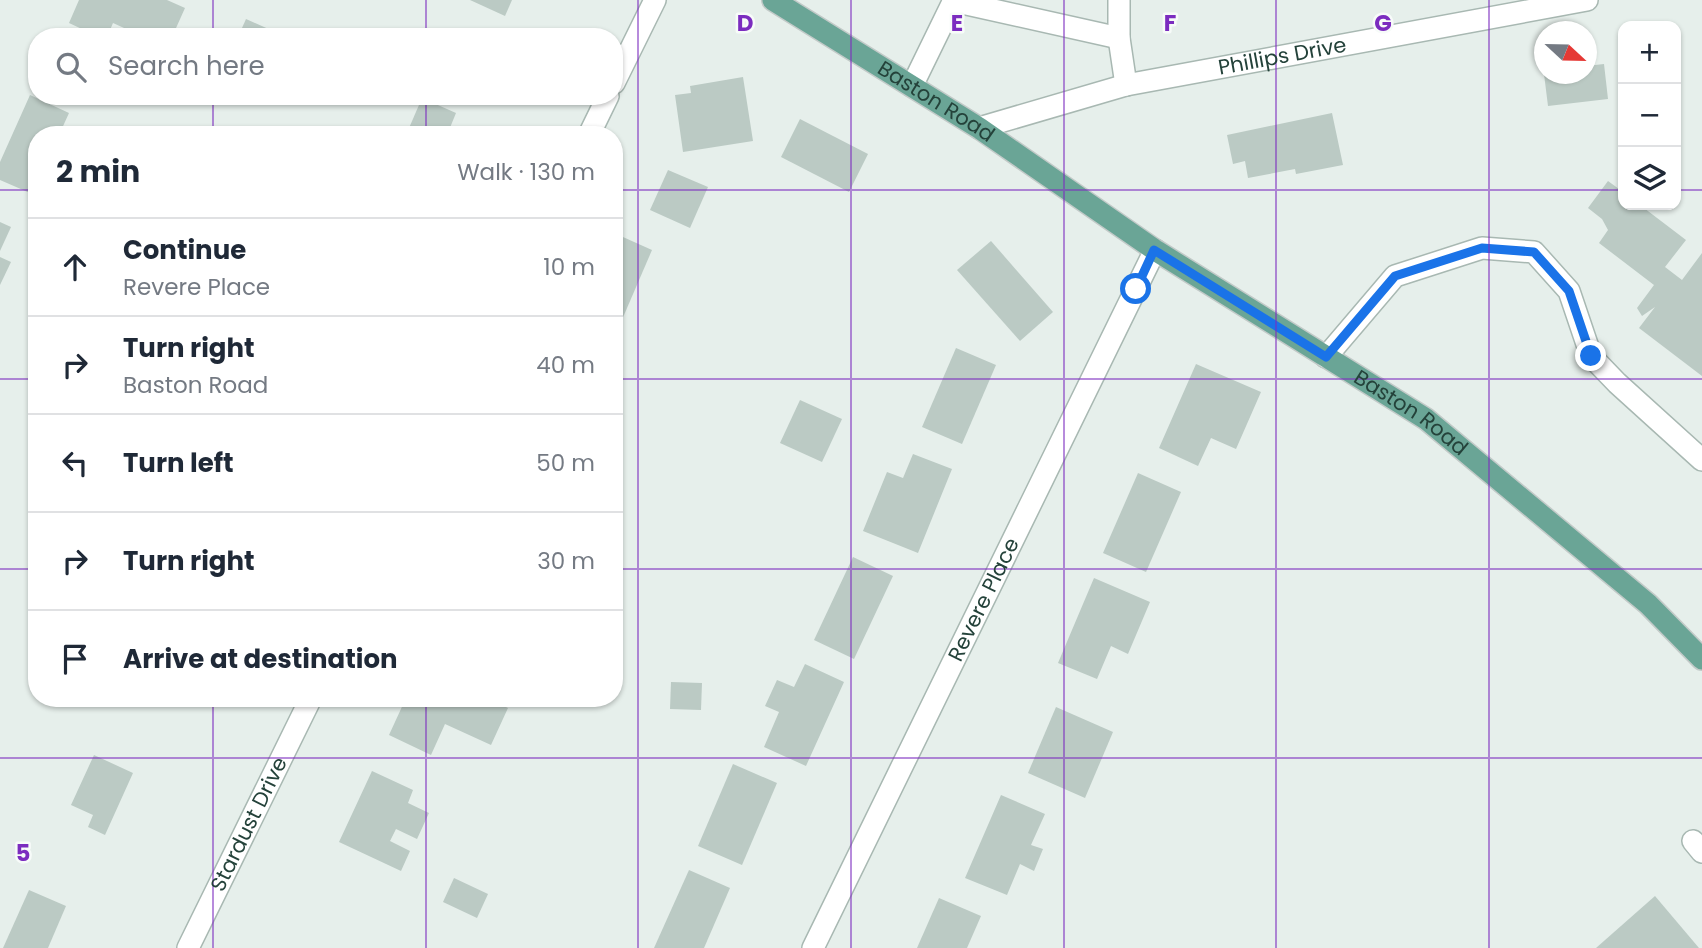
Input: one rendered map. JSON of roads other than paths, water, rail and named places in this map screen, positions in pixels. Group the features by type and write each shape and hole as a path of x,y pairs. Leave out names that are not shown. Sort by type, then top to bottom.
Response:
{"main road":[{"name":"Baston Road","path":"774,0 979,128 1154,250 1426,419 1648,604 1702,659"}],"street":[{"path":"623,65 655,0"},
{"path":"1119,0 1119,38 1126,85"},
{"name":"Phillips Drive","path":"979,128 1126,85 1587,0"},
{"path":"912,86 954,1 1119,38"},
{"path":"593,126 604,105"},
{"path":"1326,357 1395,276 1482,248 1534,252 1569,291 1591,356 1702,460"},
{"name":"Revere Place","path":"813,948 1154,250"},
{"name":"Stardust Drive","path":"188,948 307,707"}]}
